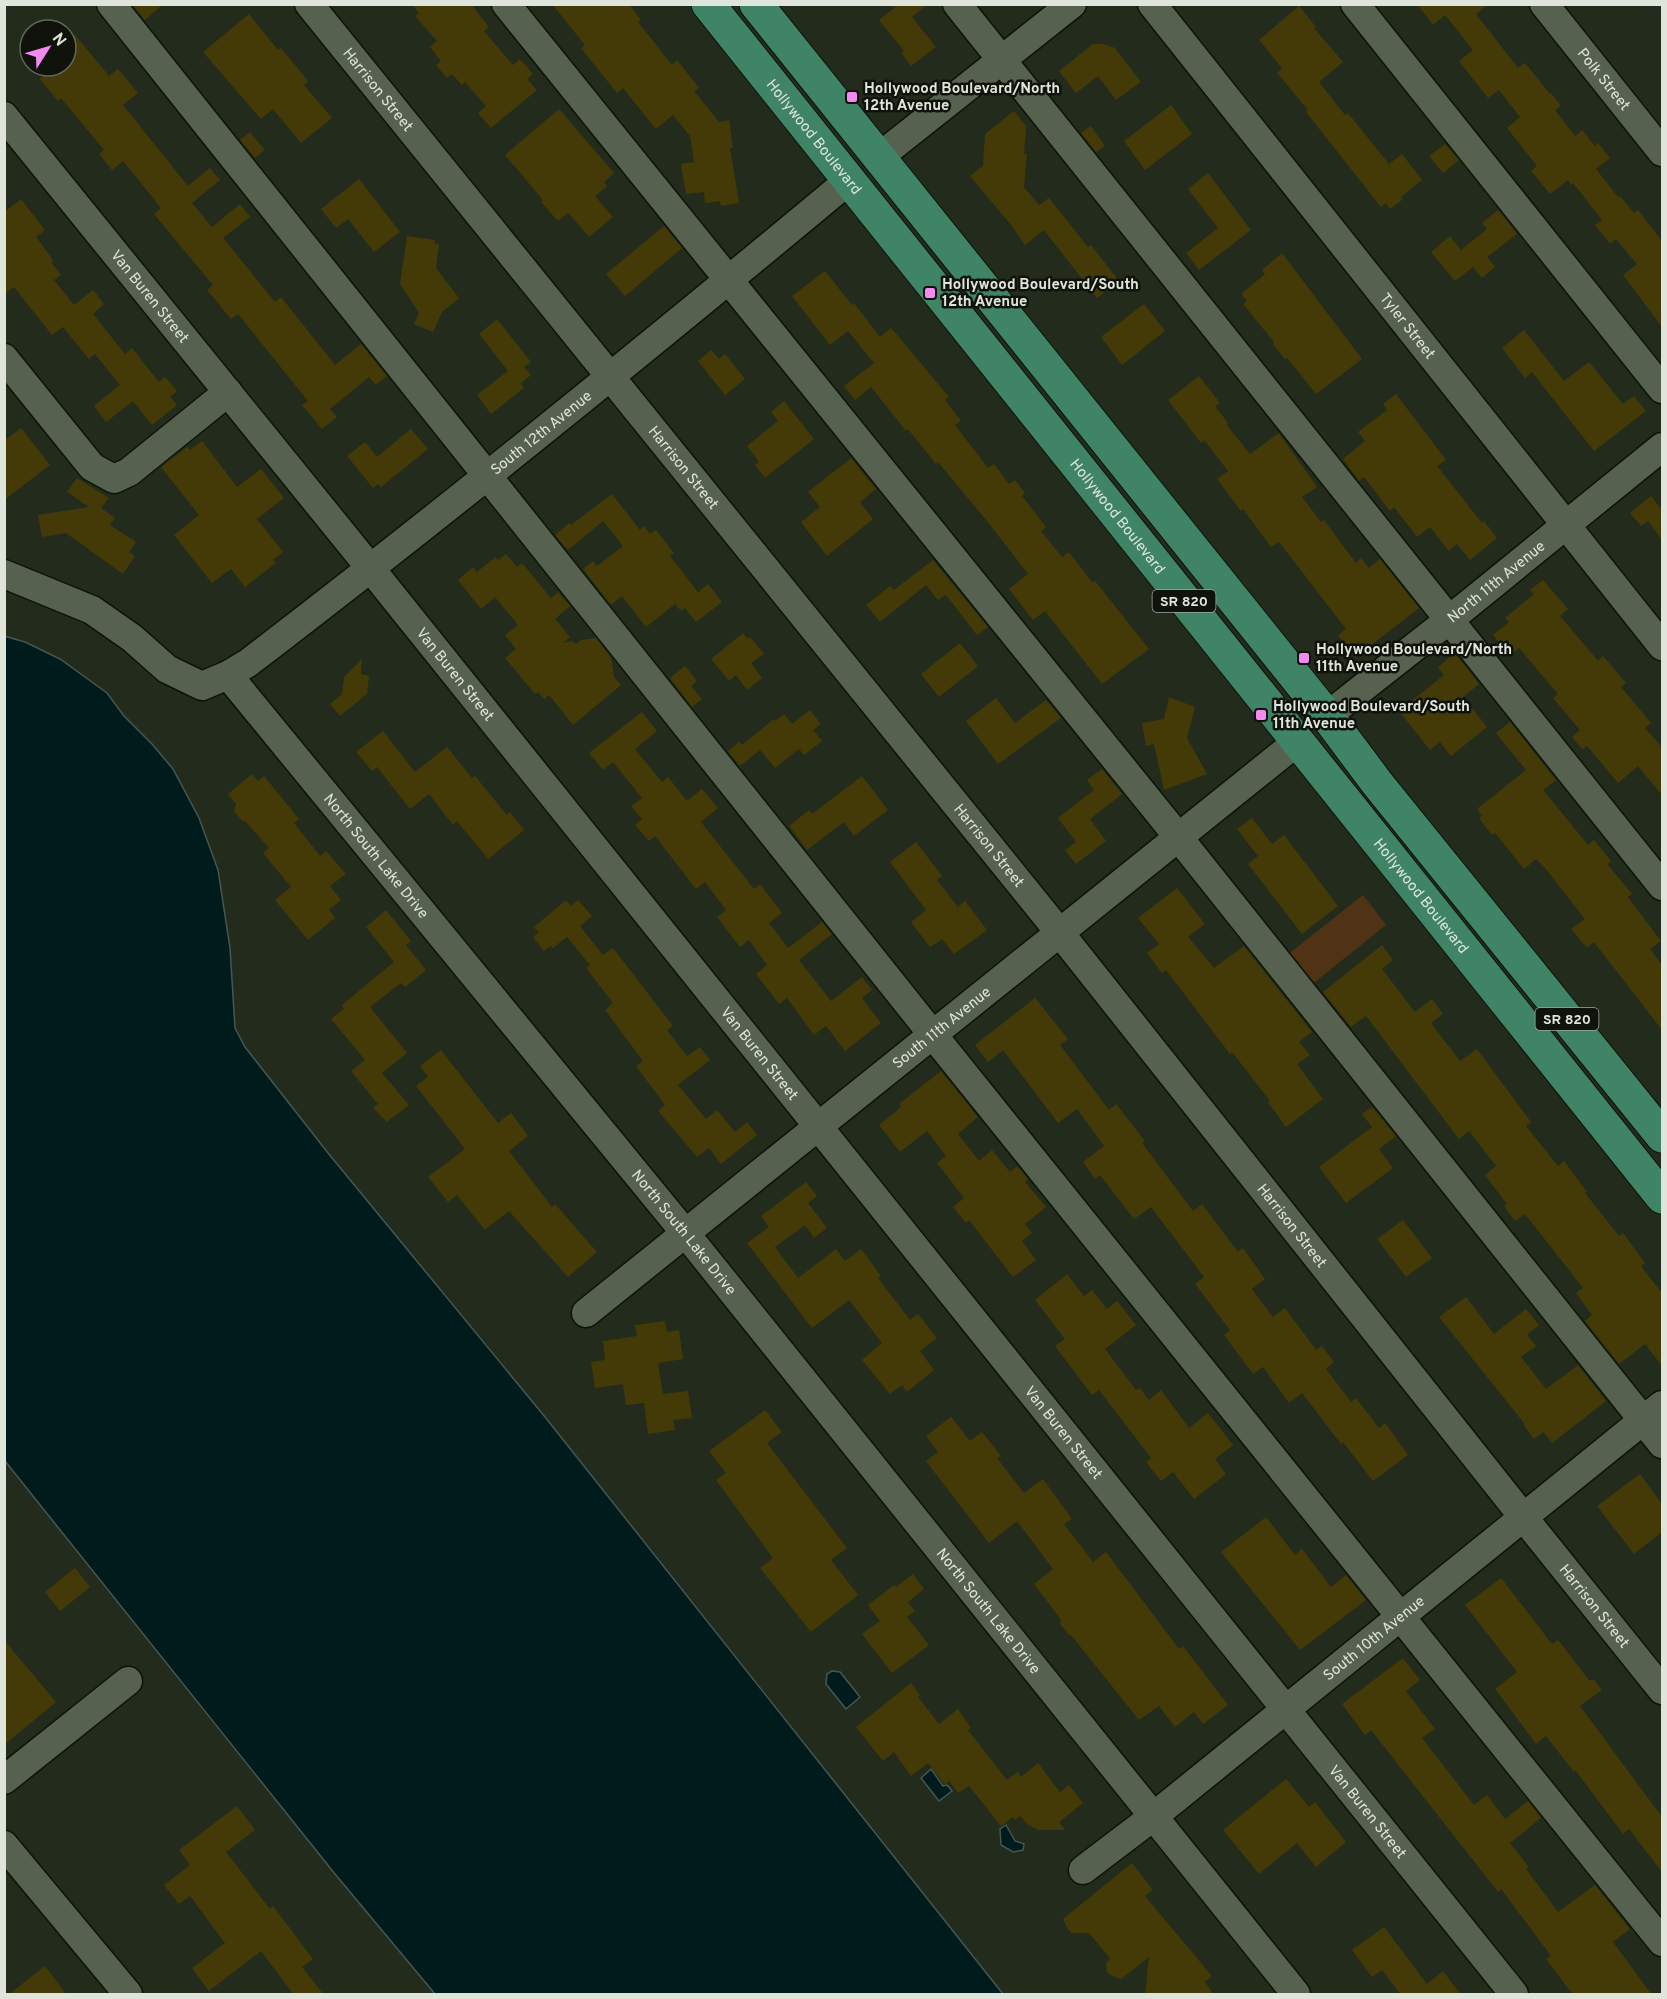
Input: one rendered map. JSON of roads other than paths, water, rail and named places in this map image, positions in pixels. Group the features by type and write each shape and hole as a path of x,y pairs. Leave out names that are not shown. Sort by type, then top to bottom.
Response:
{"main road":[{"name":"Hollywood Boulevard","path":"708,4 1662,1197"},
{"name":"SR 820","path":"756,4 1327,716 1377,783 1662,1136"},
{"path":"1220,646 1255,675 1285,695 1327,716"},
{"path":"1297,742 1329,755 1377,783"}],"street":[{"path":"111,4 933,1035 1662,1942"},
{"name":"Harrison Street","path":"309,4 1060,933 1662,1690"},
{"path":"506,4 1179,838 1653,1413 1662,1444"},
{"path":"957,4 1662,886"},
{"path":"879,158 1072,4"},
{"name":"Tyler Street","path":"1152,4 1662,646"},
{"path":"1354,4 1662,389"},
{"name":"Polk Street","path":"1544,4 1662,152"},
{"name":"Van Buren Street","path":"4,116 819,1126 1514,1995"},
{"name":"South 12th Avenue","path":"228,675 248,663 371,569 611,377 848,181"},
{"path":"4,358 92,467 114,479 129,471 228,392"},
{"name":"North 11th Avenue","path":"1327,716 1662,447"},
{"path":"4,574 92,610 132,638 167,669 202,686 228,675"},
{"name":"North South Lake Drive","path":"228,675 686,1234 1296,1995"},
{"name":"South 11th Avenue","path":"586,1313 1297,742"},
{"name":"South 10th Avenue","path":"1083,1870 1154,1816 1653,1413"},
{"path":"4,1780 128,1681"},
{"path":"4,1845 128,1995"}],"water":[{"path":"4,636 25,642 60,659 107,693 124,716 173,769 199,818 218,870 230,948 235,1028 245,1047 328,1153 545,1417 1003,1994 435,1994 335,1874 5,1461"},
{"path":"832,1671 840,1672 860,1697 846,1709 826,1684 827,1674"},
{"path":"931,1769 943,1786 947,1785 952,1791 939,1801 921,1778"},
{"path":"1006,1825 1015,1841 1024,1844 1023,1850 1013,1852 1001,1845 1000,1829"}],"place":[{"name":"Hollywood Boulevard/North 12th Avenue","path":"852,97"},
{"name":"Hollywood Boulevard/South 12th Avenue","path":"930,293"},
{"name":"Hollywood Boulevard/North 11th Avenue","path":"1304,658"},
{"name":"Hollywood Boulevard/South 11th Avenue","path":"1261,715"}]}
